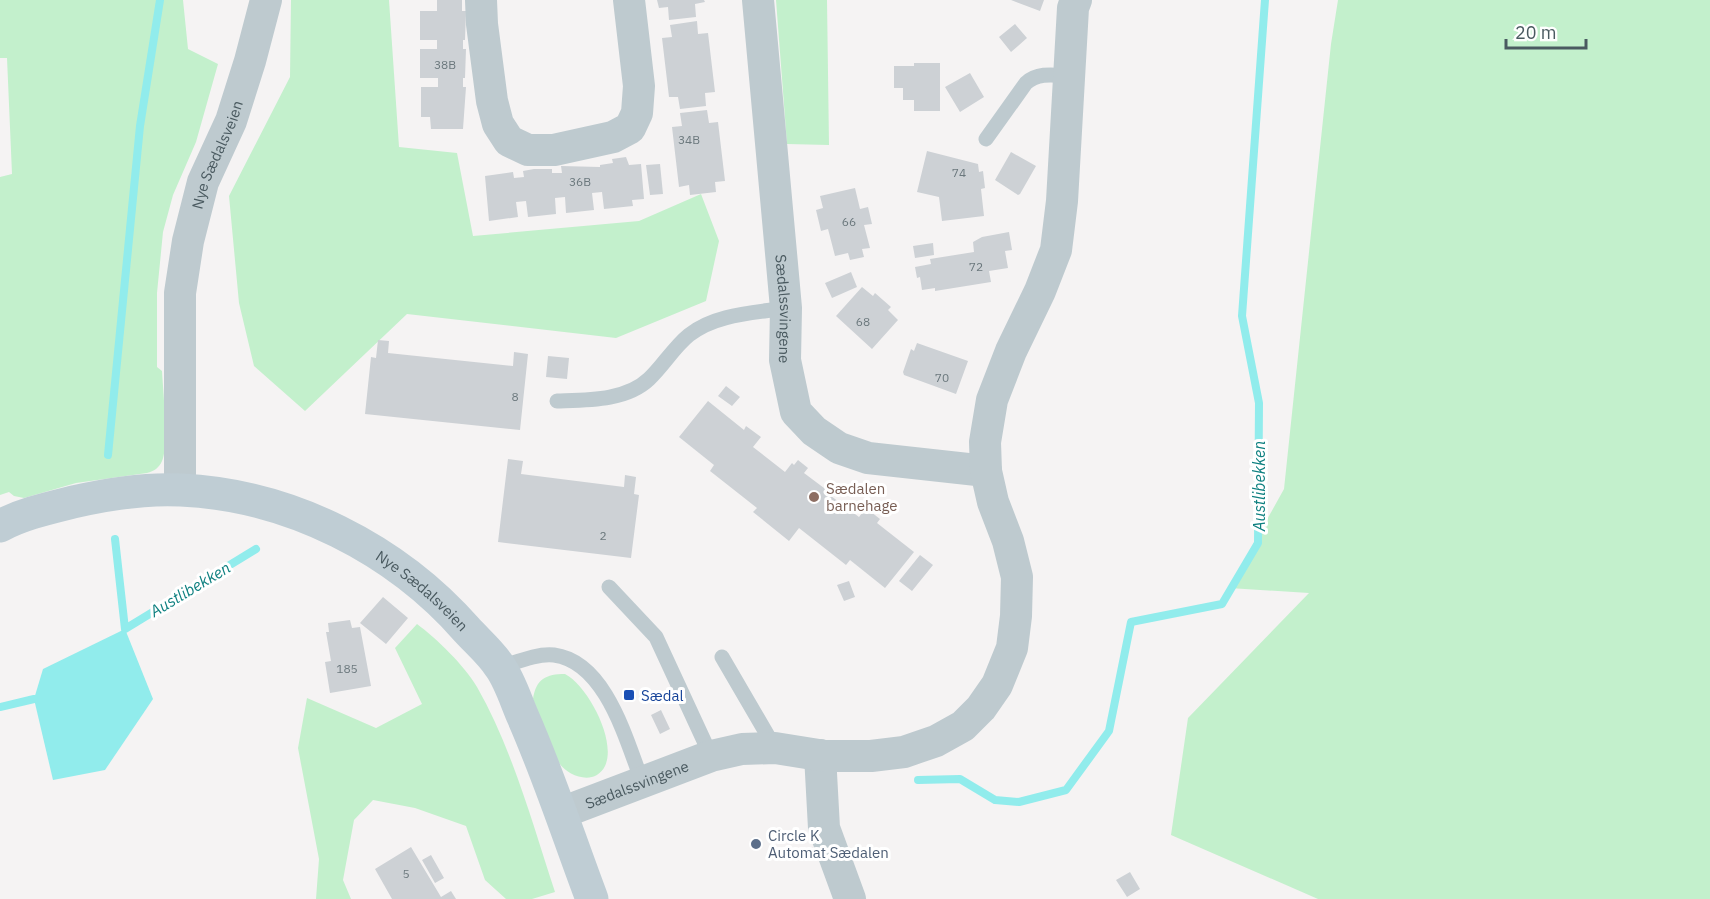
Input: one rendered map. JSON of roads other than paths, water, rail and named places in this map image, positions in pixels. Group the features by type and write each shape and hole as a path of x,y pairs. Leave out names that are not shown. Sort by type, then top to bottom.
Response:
{"main road":[{"name":"Nye Sædalsveien","path":"0,526 53,507 97,496 134,491 180,489 230,496 289,511 340,532 377,552 414,577 449,609 501,667 542,759 592,899"}],"street":[{"name":"Nye Sædalsveien","path":"180,489 180,293 188,241 203,182 231,122 266,0"},
{"path":"481,0 492,102 498,124 509,141 528,150 554,150 613,137 630,128 637,113 639,86 629,0"},
{"name":"Sædalssvingene","path":"758,0 786,308 785,360 796,412 814,431 839,448 868,458 986,471"},
{"name":"Sædalssvingene","path":"561,813 711,756 742,749 775,748 820,755 871,756 904,752 936,741 963,726 981,708 997,685 1012,648 1017,577 1008,540 993,502 986,471 985,442 992,400 1056,250 1062,201 1073,8 1076,0"},
{"path":"820,755 824,828 850,899"}],"lane":[{"path":"986,139 1032,78 1042,75 1070,76"},
{"path":"557,401 601,399 629,391 648,381 689,335 708,324 735,316 786,308"},
{"path":"609,587 656,637 711,756"},
{"path":"501,667 532,658 554,655 572,661 593,675 610,701 642,781"},
{"path":"722,657 775,748"}],"water":[{"path":"125,629 153,699 105,770 53,780 34,699 43,669"}],"waterway":[{"path":"108,455 140,126 160,0"},
{"name":"Austlibekken","path":"918,780 960,779 995,800 1019,802 1066,790 1109,731 1131,622 1222,604 1258,543 1259,403 1242,316 1265,0"},
{"name":"Austlibekken","path":"115,539 125,629 256,549"},
{"path":"0,707 34,699"}],"place":[{"name":"Sædalen barnehage","path":"814,497"},
{"name":"Sædal","path":"629,695"},
{"name":"Circle K Automat Sædalen","path":"756,844"}]}
